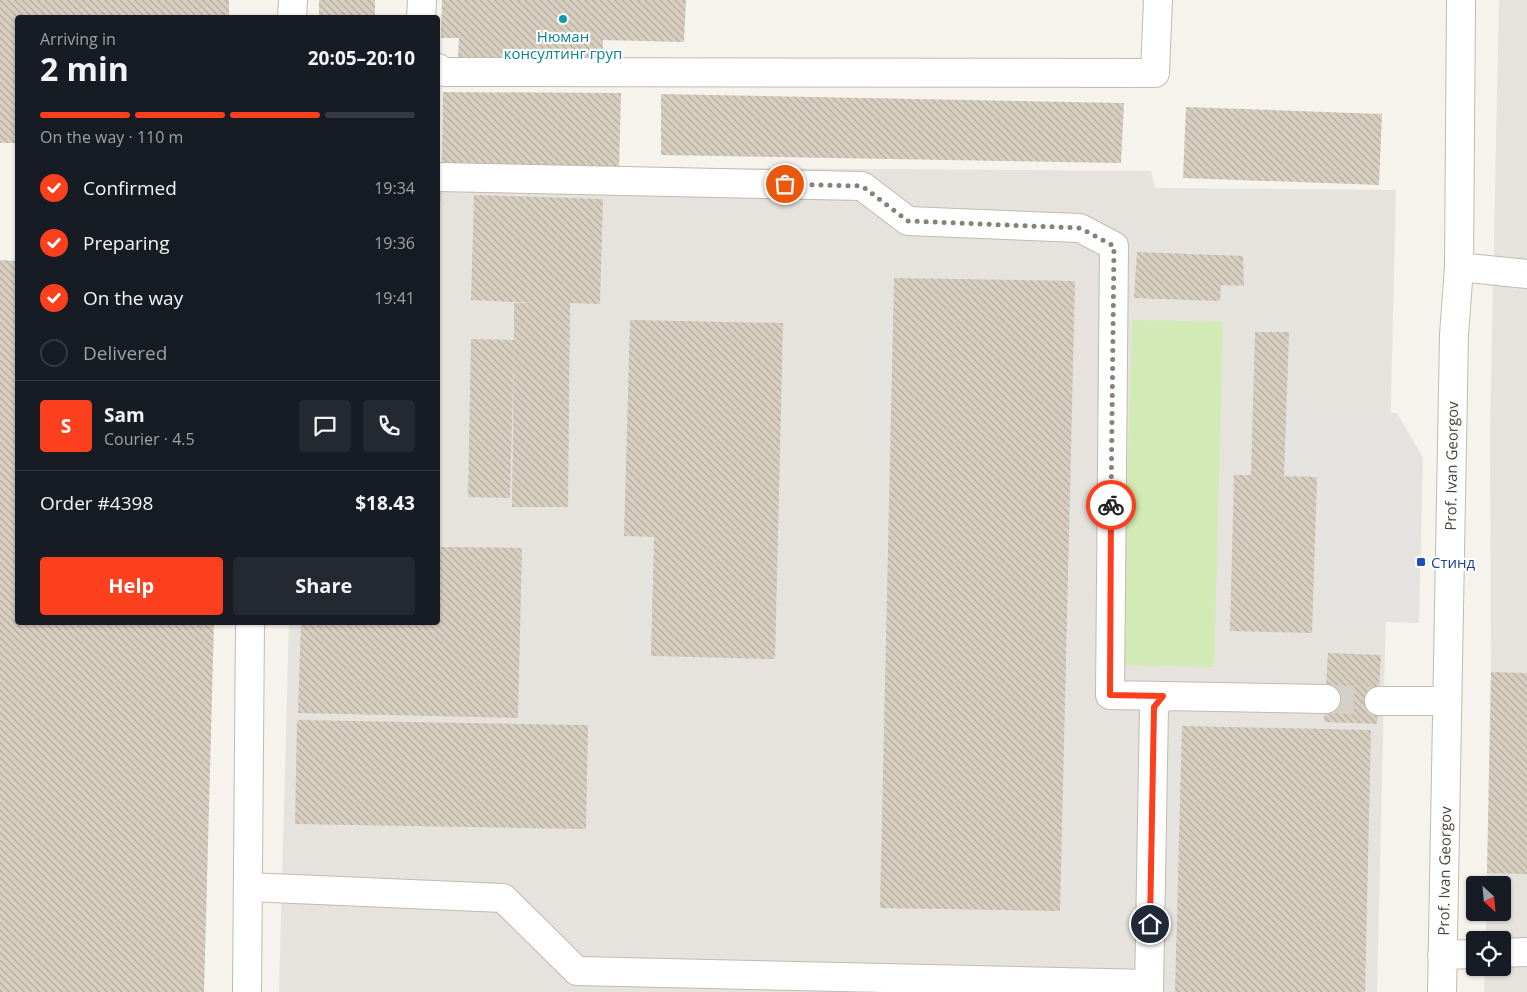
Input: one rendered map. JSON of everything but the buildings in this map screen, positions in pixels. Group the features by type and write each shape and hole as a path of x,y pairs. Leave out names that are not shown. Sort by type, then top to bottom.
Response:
{"street":[{"path":"292,15 293,0"},
{"path":"421,15 422,0"},
{"path":"440,69 445,72 1155,73 1158,0"},
{"name":"Prof. Ivan Georgov","path":"1442,992 1454,335 1459,267 1461,0"},
{"path":"440,177 862,186 908,221 1080,228 1114,246 1110,695 1326,699"},
{"path":"1459,267 1527,274"},
{"path":"246,992 250,625"},
{"path":"248,887 503,898 577,971 1149,988 1154,707 1163,696"},
{"path":"1379,702 1447,701"},
{"path":"1511,953 1527,952"},
{"path":"1442,955 1466,954"}],"shaded area":[{"path":"1499,0 1527,0 1527,992 1484,992 1485,976 1511,976 1511,931 1486,931 1486,921 1511,921 1511,876 1487,876 1491,672 1490,433"},
{"path":"440,166 1151,171 1155,188 1396,190 1377,992 279,992 289,625 440,625"},
{"path":"1287,408 1397,413 1423,458 1419,623 1325,620 1328,478 1284,476"}],"green space":[{"path":"1132,320 1223,322 1214,667 1122,665"}],"tunnel":[{"path":"1326,699 1379,701"}],"way so far":[{"path":"785,184 862,186 908,221 1080,228 1114,246 1111,505"}],"place":[{"name":"Нюман консултинг груп","path":"563,19"},
{"name":"Стинд","path":"1421,562"}],"route":[{"path":"1111,505 1110,695 1163,696 1154,707 1150,924"}]}
